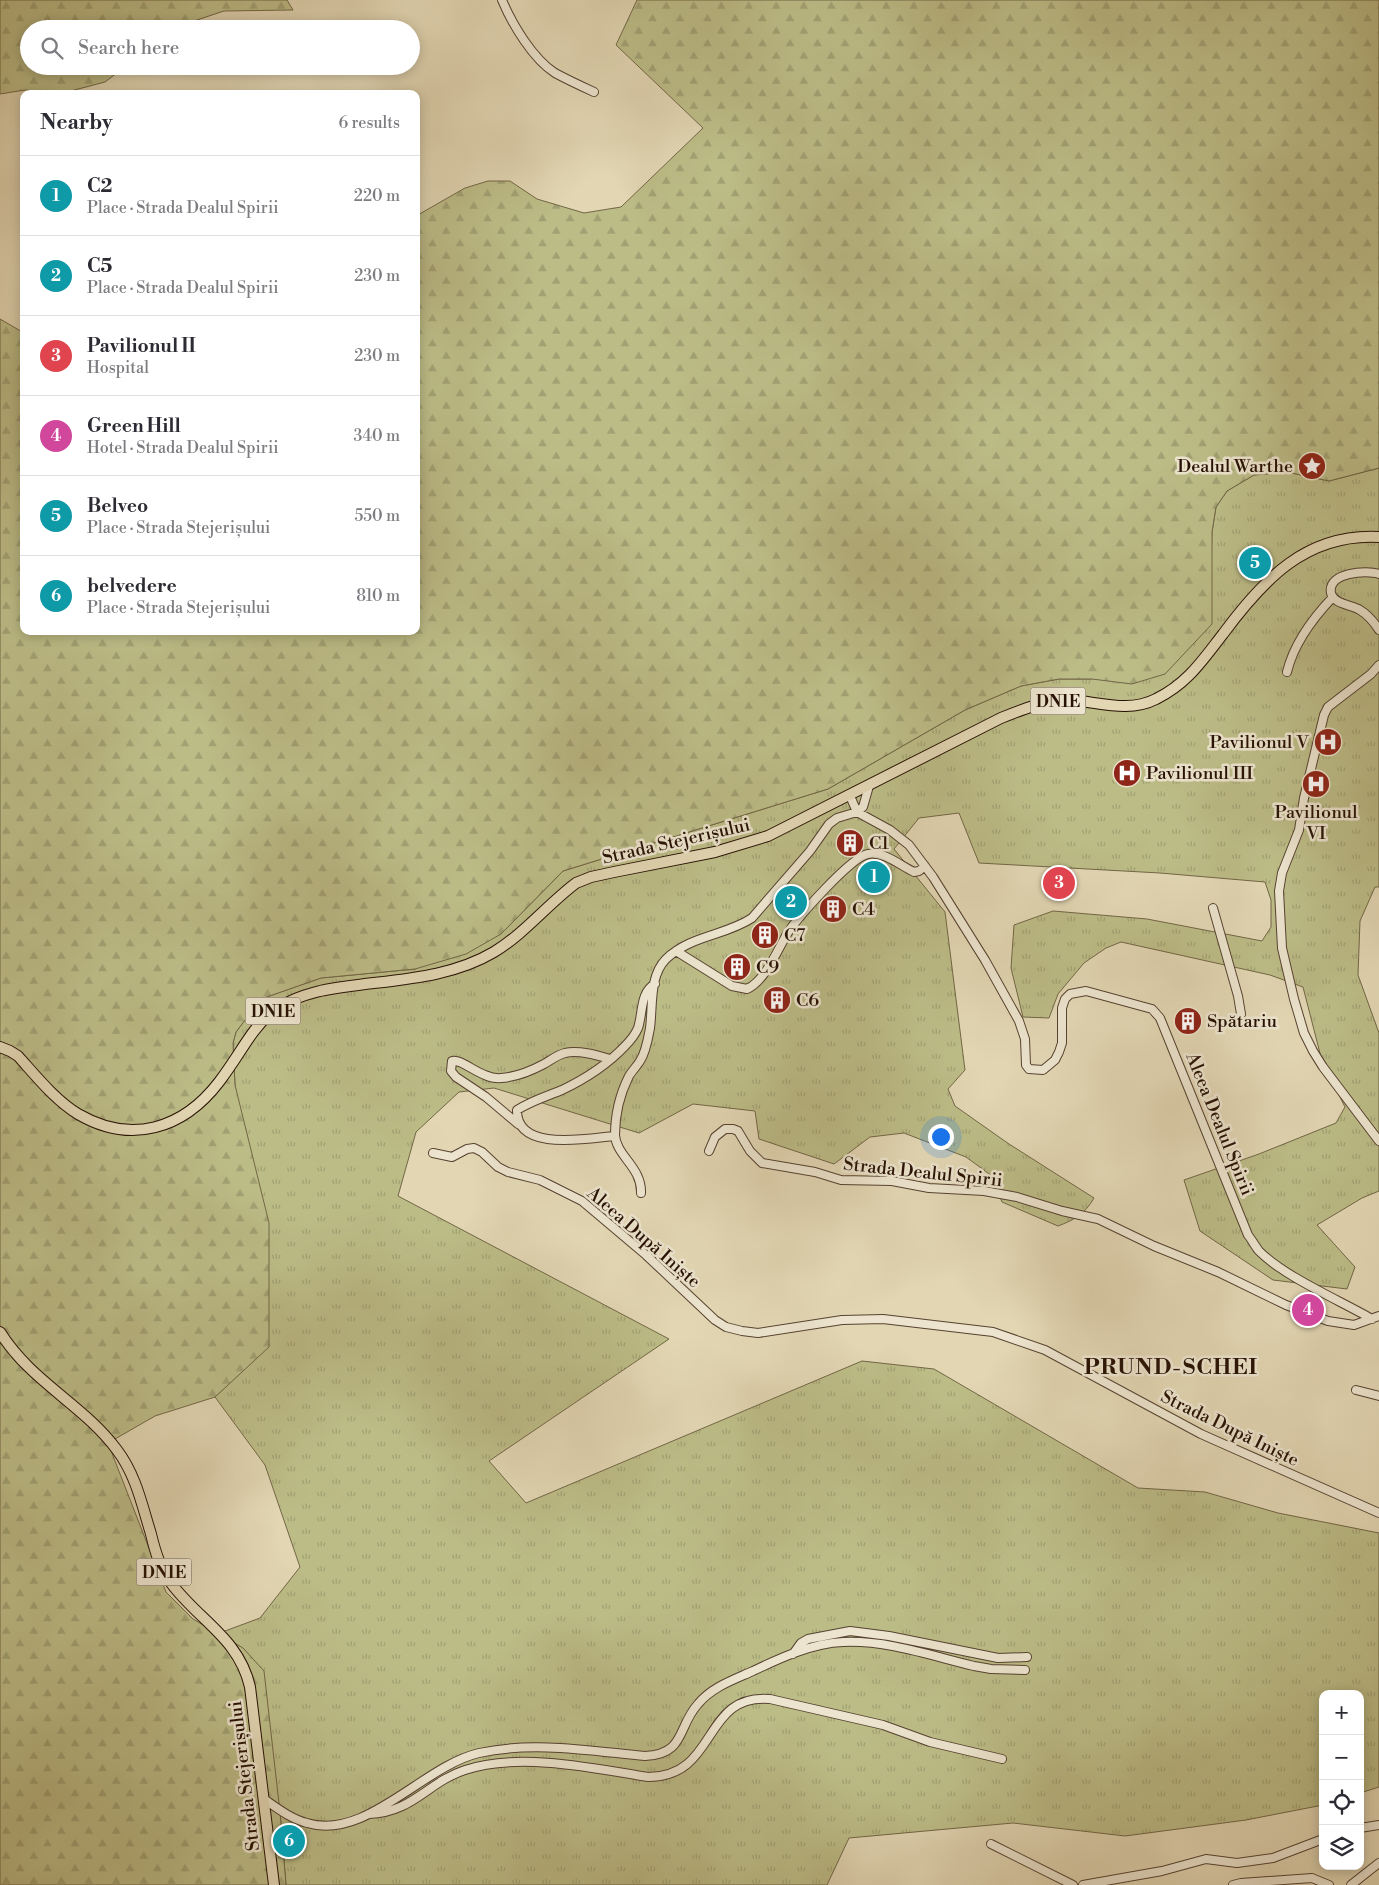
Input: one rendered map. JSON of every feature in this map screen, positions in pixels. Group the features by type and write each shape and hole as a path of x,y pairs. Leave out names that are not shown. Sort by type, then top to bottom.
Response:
{"main road":[{"name":"Strada Stejerișului","path":"0,1047 10,1050 18,1056 63,1103 88,1119 124,1130 163,1126 186,1115 199,1104 219,1081 259,1023 285,1003 304,994 320,990 428,975 462,968 495,951 576,883 591,877 666,863 742,845 768,836 1001,718 1032,706 1070,700 1117,706 1136,706 1149,703 1183,683 1261,587 1286,564 1316,547 1331,542 1359,537 1379,537"},
{"name":"Strada Stejerișului","path":"0,1332 19,1360 95,1425 117,1450 134,1480 158,1557 168,1580 229,1643 248,1675 274,1885"}],"street":[{"path":"502,0 509,16 544,64 555,73 594,92"},
{"path":"1379,574 1363,572 1340,577 1331,586 1333,597 1360,610 1379,630"},
{"path":"1287,672 1290,658 1296,645 1318,614 1333,597"},
{"path":"1379,665 1371,674 1328,707 1324,715 1306,789 1299,830 1282,873 1279,890 1282,948 1304,1033 1323,1067 1379,1141"},
{"path":"641,1193 642,1185 638,1174 621,1150 615,1136 617,1114 623,1091 629,1075 642,1059 647,1042 658,969 676,951 693,940 741,925 752,918 810,851 828,824 837,818 857,812 863,807 869,786"},
{"path":"850,796 857,812"},
{"name":"Aleea Dealul Spirii","path":"857,812 890,830 908,845 925,866 985,960 1019,1021 1025,1039 1026,1065 1029,1069 1043,1070 1055,1060 1062,1043 1062,1008 1065,999 1070,994 1086,992 1152,1009 1160,1018 1248,1235 1258,1250 1281,1268 1376,1318"},
{"path":"676,951 732,986 739,989 747,989 759,982 799,917 853,862 868,854 875,854 914,872 919,871 925,866"},
{"path":"1213,908 1238,996 1241,1014"},
{"path":"520,1126 517,1110 590,1075 632,1038 638,1029 645,994 649,987 655,984"},
{"path":"610,1059 574,1052 563,1054 532,1070 503,1078 493,1078 478,1073 455,1060 452,1061 451,1070 456,1077 486,1097 520,1126 538,1138 557,1140 615,1136"},
{"name":"Strada Dealul Spirii","path":"709,1151 715,1137 724,1129 733,1128 738,1132 750,1152 762,1163 815,1172 841,1180 892,1181 929,1188 984,1191 1017,1197 1062,1212 1098,1219 1154,1246 1218,1272 1286,1305 1328,1321 1354,1325 1376,1318"},
{"name":"Aleea După Iniște","path":"433,1153 452,1157 467,1149 474,1148 482,1152 498,1168 540,1180 559,1188 582,1201 602,1216 715,1320 742,1332 758,1333 780,1329"},
{"name":"Strada După Iniște","path":"780,1329 842,1320 883,1319 992,1332 1020,1340 1045,1350 1201,1434 1379,1513"},
{"path":"1356,1390 1379,1396"},
{"path":"793,1654 800,1643 814,1637 838,1632 858,1632 991,1657 1027,1657"},
{"path":"264,1799 299,1821 310,1824 335,1825 351,1822 368,1814 452,1762 478,1753 506,1749 548,1748 645,1756 661,1754 668,1751 676,1742 696,1705 706,1695 730,1681 793,1654 828,1644 859,1642 888,1646 991,1669 1025,1670"},
{"path":"368,1814 394,1811 410,1803 453,1775 485,1765 509,1763 557,1764 648,1777 661,1777 673,1773 688,1764 726,1713 736,1705 759,1698 883,1725 930,1742 1002,1759"},
{"path":"1364,1827 1379,1825"},
{"path":"1083,1885 1162,1871 1206,1859 1237,1863 1267,1859 1319,1840"},
{"path":"991,1844 1073,1885"},
{"path":"1351,1885 1379,1862"},
{"path":"1233,1885 1312,1878 1329,1885"}],"green space":[{"path":"0,0 287,0 293,10 224,11 197,20 20,20 20,75 114,75 105,82 74,90 20,90 0,94"},
{"path":"637,0 1379,0 1379,468 1329,481 1287,472 1254,475 1227,491 1216,507 1212,532 1212,624 1165,674 1132,684 1092,679 1059,679 1021,686 965,710 828,789 563,871 501,934 466,954 415,969 321,978 261,999 236,1032 233,1043 235,1085 269,1223 269,1347 215,1397 155,1416 108,1443 166,1592 193,1619 243,1648 264,1671 286,1885 0,1885 0,319 20,331 20,635 420,635 420,214 465,188 488,181 510,181 537,199 584,213 621,207 703,128 616,45"},
{"path":"1379,468 1379,887 1375,887 1360,921 1358,975 1379,1033 1379,1191 1362,1198 1317,1225 1355,1267 1347,1289 1273,1280 1200,1231 1184,1180 1259,1154 1336,1123 1345,1107 1322,1061 1303,987 1270,975 1121,942 1106,948 1084,963 1058,994 1049,1018 1023,1017 1011,968 1014,925 1053,911 1147,919 1262,941 1271,927 1271,900 1265,882 1160,873 979,863 959,813 919,818 894,849 945,912 965,1070 948,1089 955,1106 1009,1144 1094,1198 1079,1216 1058,1226 1002,1202 992,1176 966,1157 904,1133 870,1137 834,1164 759,1139 755,1111 693,1104 639,1133 494,1088 459,1092 416,1132 398,1196 669,1339 489,1461 526,1503 862,1361 934,1369 1138,1488 1205,1492 1278,1513 1379,1533 1379,1787 1364,1792 1364,1690 1319,1690 1319,1806 1246,1820 1125,1836 1013,1823 849,1838 827,1885 286,1885 280,1812 217,1634 260,1618 300,1567 265,1465 215,1397 269,1346 235,1085 233,1043 236,1032 261,999 321,978 415,969 501,934 563,871 828,789 965,710 1021,686 1059,679 1092,679 1211,569 1212,532 1216,507 1227,491 1254,475 1287,472 1329,481"}],"place":[{"name":"Dealul Warthe","path":"1312,466"},
{"name":"Belveo","path":"1255,563"},
{"name":"Pavilionul V","path":"1328,742"},
{"name":"Pavilionul III","path":"1127,773"},
{"name":"Pavilionul VI","path":"1316,784"},
{"name":"C1","path":"850,843"},
{"name":"C2","path":"874,877"},
{"name":"Pavilionul II","path":"1059,883"},
{"name":"C5","path":"791,902"},
{"name":"C4","path":"833,909"},
{"name":"C7","path":"765,935"},
{"name":"C9","path":"737,967"},
{"name":"C6","path":"777,1000"},
{"name":"Spătariu","path":"1188,1021"},
{"name":"Green Hill","path":"1308,1310"},
{"name":"belvedere","path":"289,1841"}],"district":[{"name":"PRUND-SCHEI","path":"1171,1366"}]}
